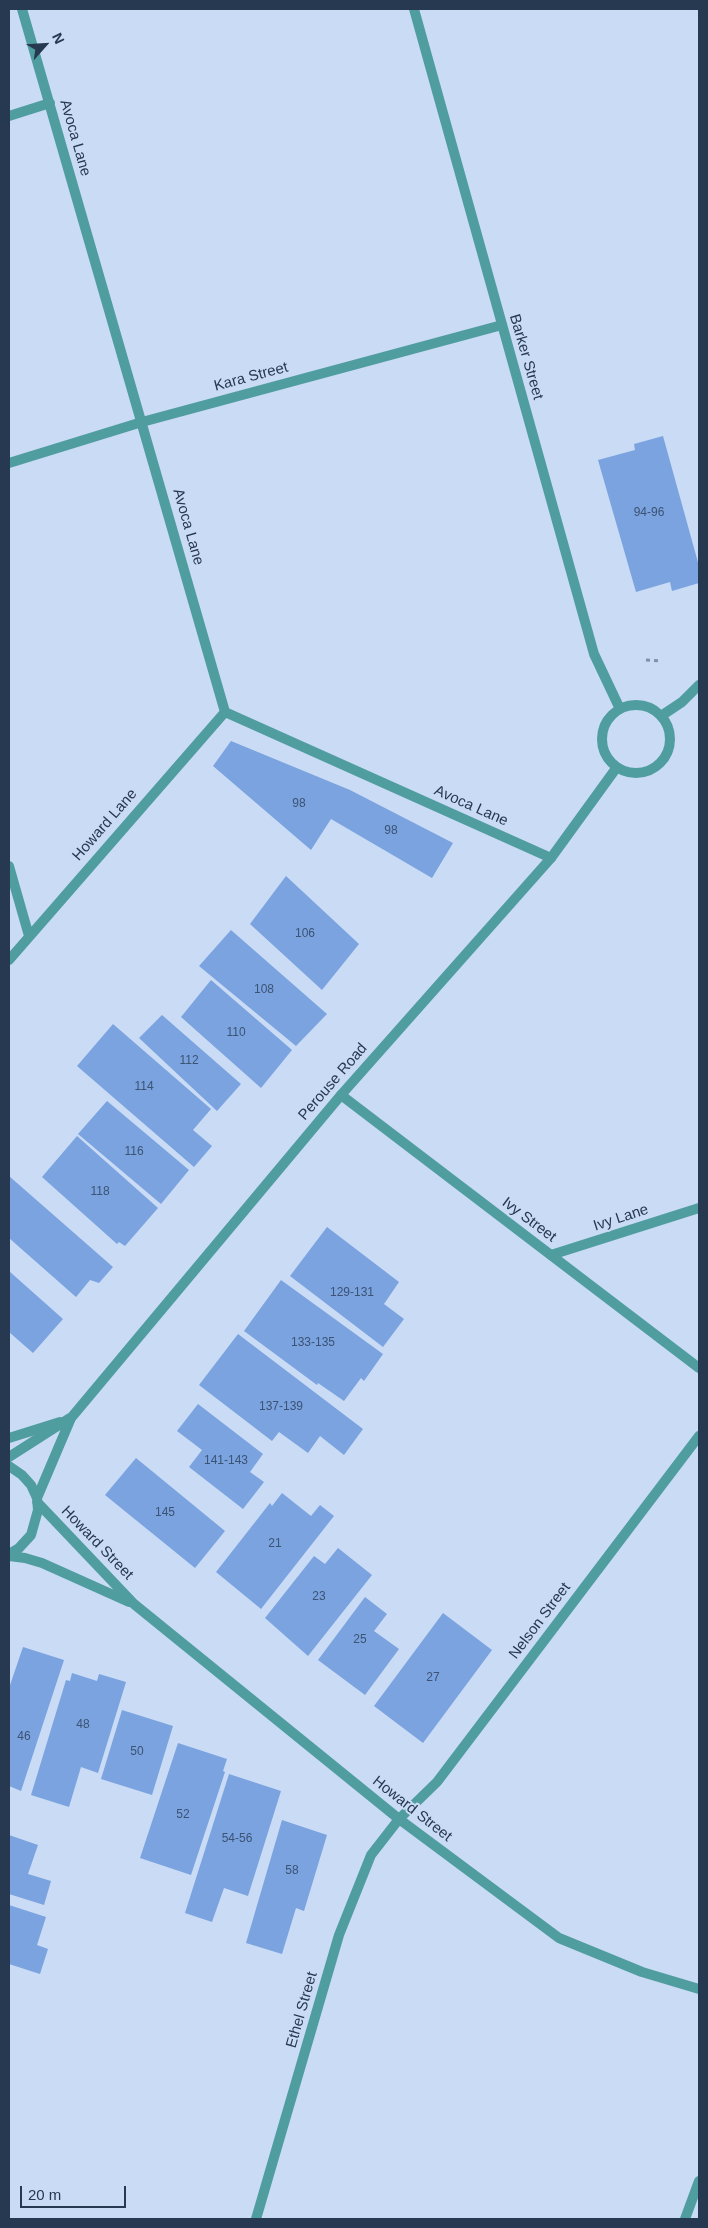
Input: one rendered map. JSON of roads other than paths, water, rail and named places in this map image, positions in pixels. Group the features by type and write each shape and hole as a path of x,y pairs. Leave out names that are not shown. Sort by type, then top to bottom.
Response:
{"street":[{"name":"Avoca Lane","path":"22,9 226,712 551,858"},
{"name":"Barker Street","path":"414,9 594,654 620,709"},
{"path":"9,116 50,103"},
{"name":"Kara Street","path":"9,463 142,422 502,325"},
{"path":"661,716 682,702 699,685"},
{"path":"631,705 642,705 652,709 661,716 667,725 670,736 669,747 665,757 658,765 648,771 638,773 627,772 617,767 605,752 603,732 612,714 620,709 631,705"},
{"name":"Howard Lane","path":"9,960 226,712"},
{"name":"Perouse Road","path":"9,1555 19,1548 31,1535 37,1519 37,1500 71,1418 341,1095 551,858 617,767"},
{"path":"9,866 29,936"},
{"name":"Ivy Street","path":"341,1095 699,1368"},
{"name":"Ivy Lane","path":"551,1255 699,1208"},
{"path":"9,1438 22,1436 71,1418"},
{"name":"Perouse Road","path":"9,1457 71,1418"},
{"name":"Nelson Street","path":"399,1819 437,1782 699,1436"},
{"name":"Howard Street","path":"9,1466 27,1479 37,1500 134,1604 399,1819 559,1938 642,1972 699,1989"},
{"name":"Howard Street","path":"9,1555 42,1564 134,1604"},
{"name":"Ethel Street","path":"256,2219 339,1936 371,1855 399,1819"},
{"path":"686,2219 699,2181"}]}
